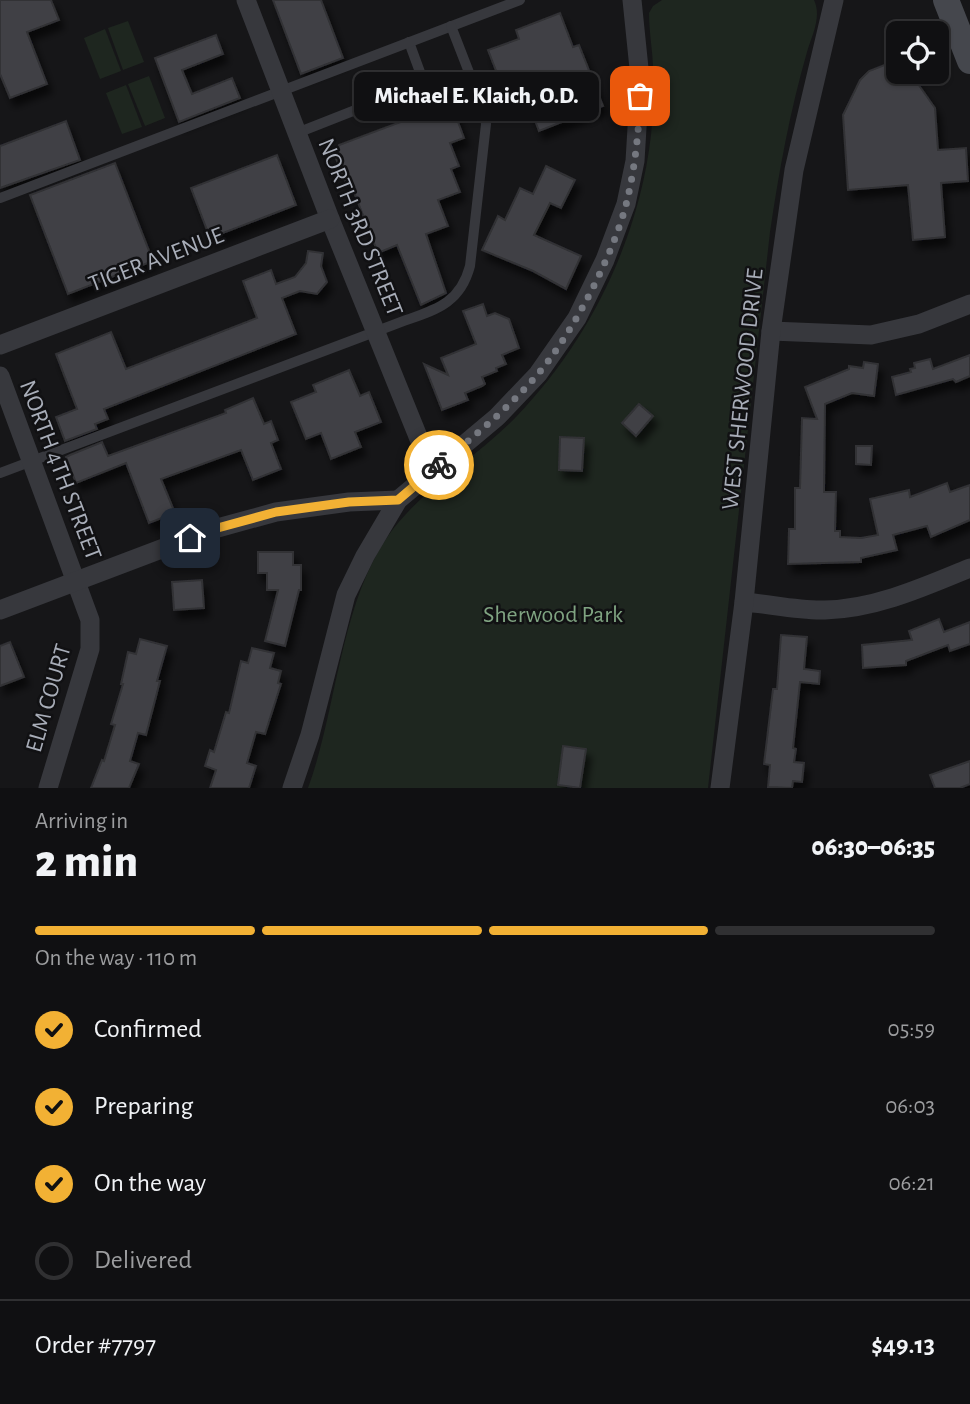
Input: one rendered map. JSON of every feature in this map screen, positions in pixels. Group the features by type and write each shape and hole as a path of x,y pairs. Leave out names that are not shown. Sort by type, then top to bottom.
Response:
{"main road":[{"path":"946,0 967,45"}],"street":[{"name":"NORTH 3RD STREET","path":"246,0 330,219 432,471"},
{"path":"292,788 310,735 345,595 398,500 497,417 538,374 577,318 605,260 626,204 635,162 640,78 632,0"},
{"name":"WEST SHERWOOD DRIVE","path":"720,788 744,601 771,331 794,170 834,0"},
{"name":"TIGER AVENUE","path":"0,345 330,219"},
{"path":"771,331 871,335 919,324 970,304"},
{"name":"NORTH 4TH STREET","path":"0,376 77,581"},
{"path":"0,610 214,529 276,512 349,502 398,500"},
{"path":"744,601 824,610 876,602 916,590 970,568"},
{"name":"ELM COURT","path":"48,788 90,649 90,620 77,581"}],"lane":[{"path":"0,198 520,0"},
{"path":"0,474 436,308 455,297 466,280 470,266 486,124 484,111 451,26"},
{"path":"297,133 424,83 409,42"}],"green space":[{"name":"Sherwood Park","path":"662,0 814,0 817,13 790,119 770,232 708,788 308,788 359,593 388,536 433,488 516,417 566,356 606,287 635,213 645,174 653,103 649,13 653,6"},
{"path":"128,21 144,62 123,70 108,28"},
{"path":"105,29 121,71 100,79 84,38"},
{"path":"149,76 165,118 145,126 128,84"},
{"path":"126,85 142,127 122,134 106,93"}],"building":[{"path":"0,0 51,0 59,20 27,32 47,84 10,98 0,74"},
{"path":"273,0 321,0 343,58 301,74"},
{"path":"560,13 573,47 579,45 603,106 539,131 526,97 509,104 488,50 519,39 516,30"},
{"path":"216,35 223,54 182,70 192,94 232,78 240,98 179,122 155,58"},
{"path":"886,64 886,84 918,84 935,108 938,150 966,148 968,181 941,183 945,237 913,240 908,185 848,190 843,115 860,80 869,71"},
{"path":"451,103 464,138 450,143 459,166 451,169 460,192 438,200 448,226 426,234 446,293 421,305 397,245 378,253 349,180 345,181 335,156 339,145"},
{"path":"66,121 80,160 0,188 0,146"},
{"path":"277,155 296,205 210,238 191,188"},
{"path":"115,163 153,261 68,294 30,195"},
{"path":"546,166 575,180 561,208 550,203 534,235 581,256 566,289 533,271 482,250 498,216 505,220 520,188 533,194"},
{"path":"308,251 323,253 321,266 327,282 317,294 300,291 282,298 296,334 104,409 108,419 95,424 97,429 65,441 56,417 77,409 56,354 111,332 126,369 257,318 243,281 271,270 276,284 295,277 306,263"},
{"path":"483,304 487,316 495,313 509,319 519,348 502,355 506,364 482,377 485,384 465,393 468,400 442,410 424,364 448,375 441,358 476,344 463,311"},
{"path":"970,355 970,376 956,382 953,379 896,395 892,377 911,372 910,369 915,368 914,363 930,359 933,369"},
{"path":"864,362 878,364 874,396 852,393 825,404 824,492 836,492 835,531 840,531 840,537 861,538 878,535 870,499 909,490 910,497 947,483 950,492 970,485 970,520 931,537 927,526 893,535 897,550 861,558 861,562 788,564 789,529 795,529 795,488 800,488 802,418 817,419 805,387 849,369 849,366 863,368"},
{"path":"349,370 360,396 369,392 381,422 355,432 361,447 331,459 321,433 306,439 291,402 316,392 313,385"},
{"path":"253,398 264,424 271,421 278,440 271,443 281,469 253,480 241,450 161,479 175,513 149,523 126,463 76,483 66,457 70,455 102,442 108,456 226,413 225,410"},
{"path":"639,404 653,416 636,436 622,423"},
{"path":"560,437 584,438 582,471 559,470"},
{"path":"856,446 872,446 871,465 856,464"},
{"path":"258,552 293,552 293,565 301,565 301,590 285,646 265,641 278,590 267,590 267,573 258,573"},
{"path":"202,580 204,608 174,610 172,582"},
{"path":"939,619 944,632 970,622 970,644 950,651 948,645 906,661 906,665 863,668 862,645 912,640 909,631"},
{"path":"781,635 807,637 804,669 820,671 819,684 800,682 793,748 796,749 794,762 804,763 802,782 793,781 792,788 768,787 770,765 764,764 773,689 777,689"},
{"path":"140,639 167,646 146,735 138,733 130,761 139,764 129,788 91,788 102,760 104,761 115,725 111,724 123,684 128,652 136,654"},
{"path":"10,642 24,677 0,686 0,646"},
{"path":"252,648 274,653 270,668 281,671 278,683 281,684 265,734 256,732 247,763 256,766 249,788 210,788 216,770 205,766 210,750 214,752 226,712 229,713 241,661 248,663"},
{"path":"563,746 586,749 580,788 558,785"},
{"path":"970,761 970,784 960,788 935,788 930,775"}],"way so far":[{"path":"439,465 497,417 538,374 577,318 605,260 626,204 635,162 640,96"}],"place":[{"name":"Michael E. Klaich, O.D.","path":"640,96"}],"route":[{"path":"190,538 276,512 349,502 398,500 439,465"}]}
